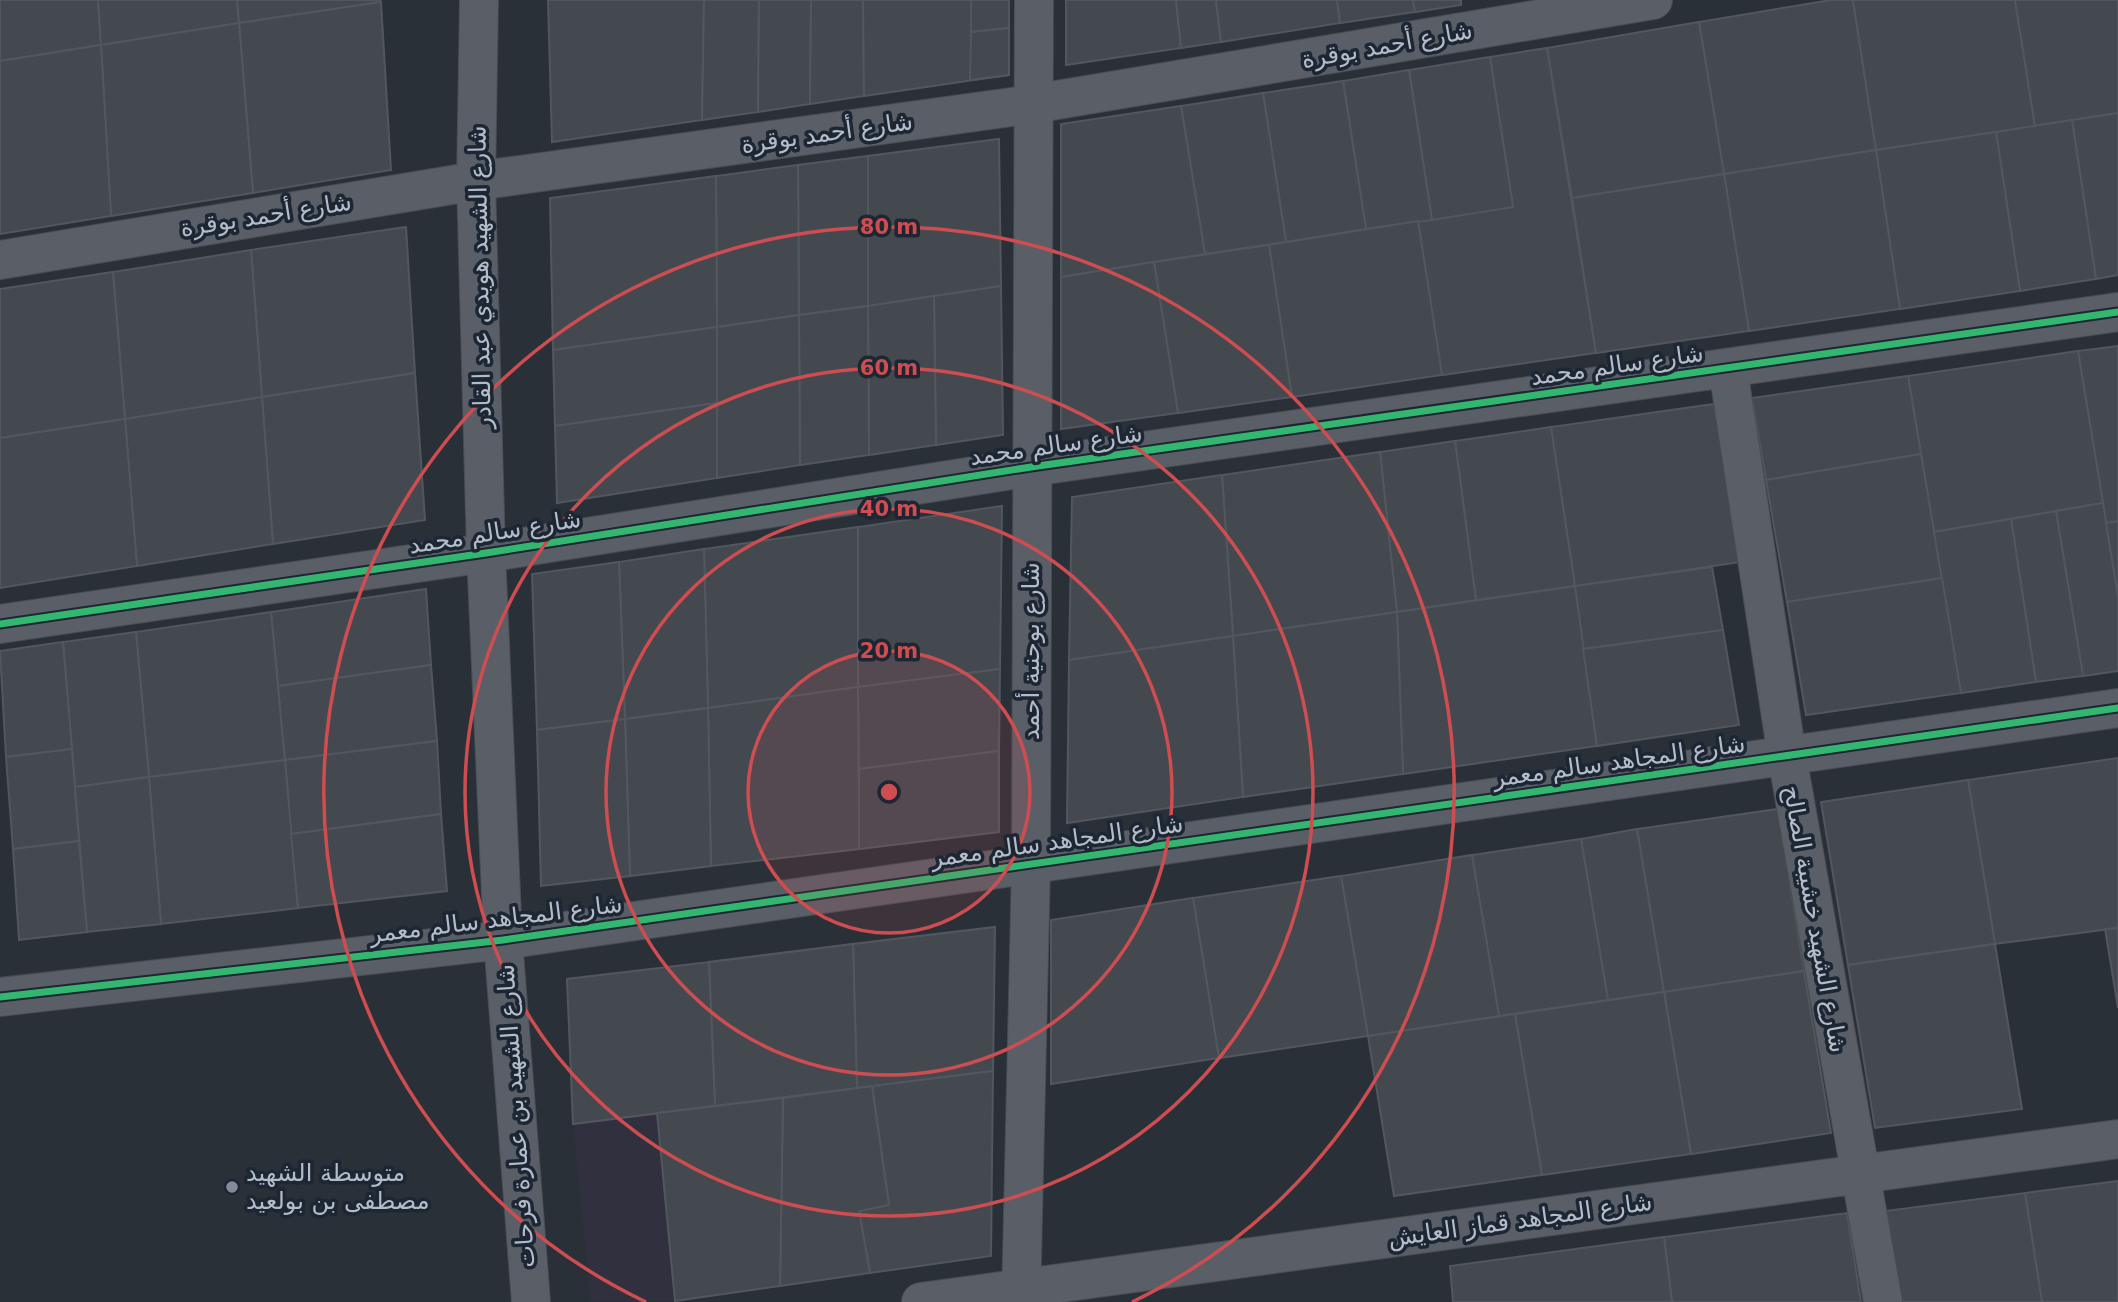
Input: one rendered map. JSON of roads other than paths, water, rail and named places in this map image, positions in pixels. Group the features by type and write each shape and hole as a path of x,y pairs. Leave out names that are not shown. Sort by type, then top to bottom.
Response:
{"street":[{"name":"شارع الشهيد هويدي عبد القادر","path":"479,0 476,181 486,553"},
{"name":"شارع بوحنية أحمد","path":"1021,1295 1031,865 1034,0"},
{"name":"شارع أحمد بوقرة","path":"0,260 476,181 1033,104 1653,0"},
{"name":"شارع سالم محمد","path":"0,624 486,553 1031,467 2118,312"},
{"name":"شارع الشهيد خشيبة الصالح","path":"1728,369 1787,756 1858,1174 1883,1302"},
{"name":"شارع الشهيد بن عمارة فرحات","path":"486,553 503,940 531,1302"},
{"name":"شارع المجاهد سالم معمر","path":"0,997 503,940 2118,709"},
{"name":"شارع المجاهد قماز العايش","path":"921,1302 1021,1295 2118,1139"}],"place":[{"name":"متوسطة الشهيد مصطفى بن بولعيد","path":"232,1187"}]}
